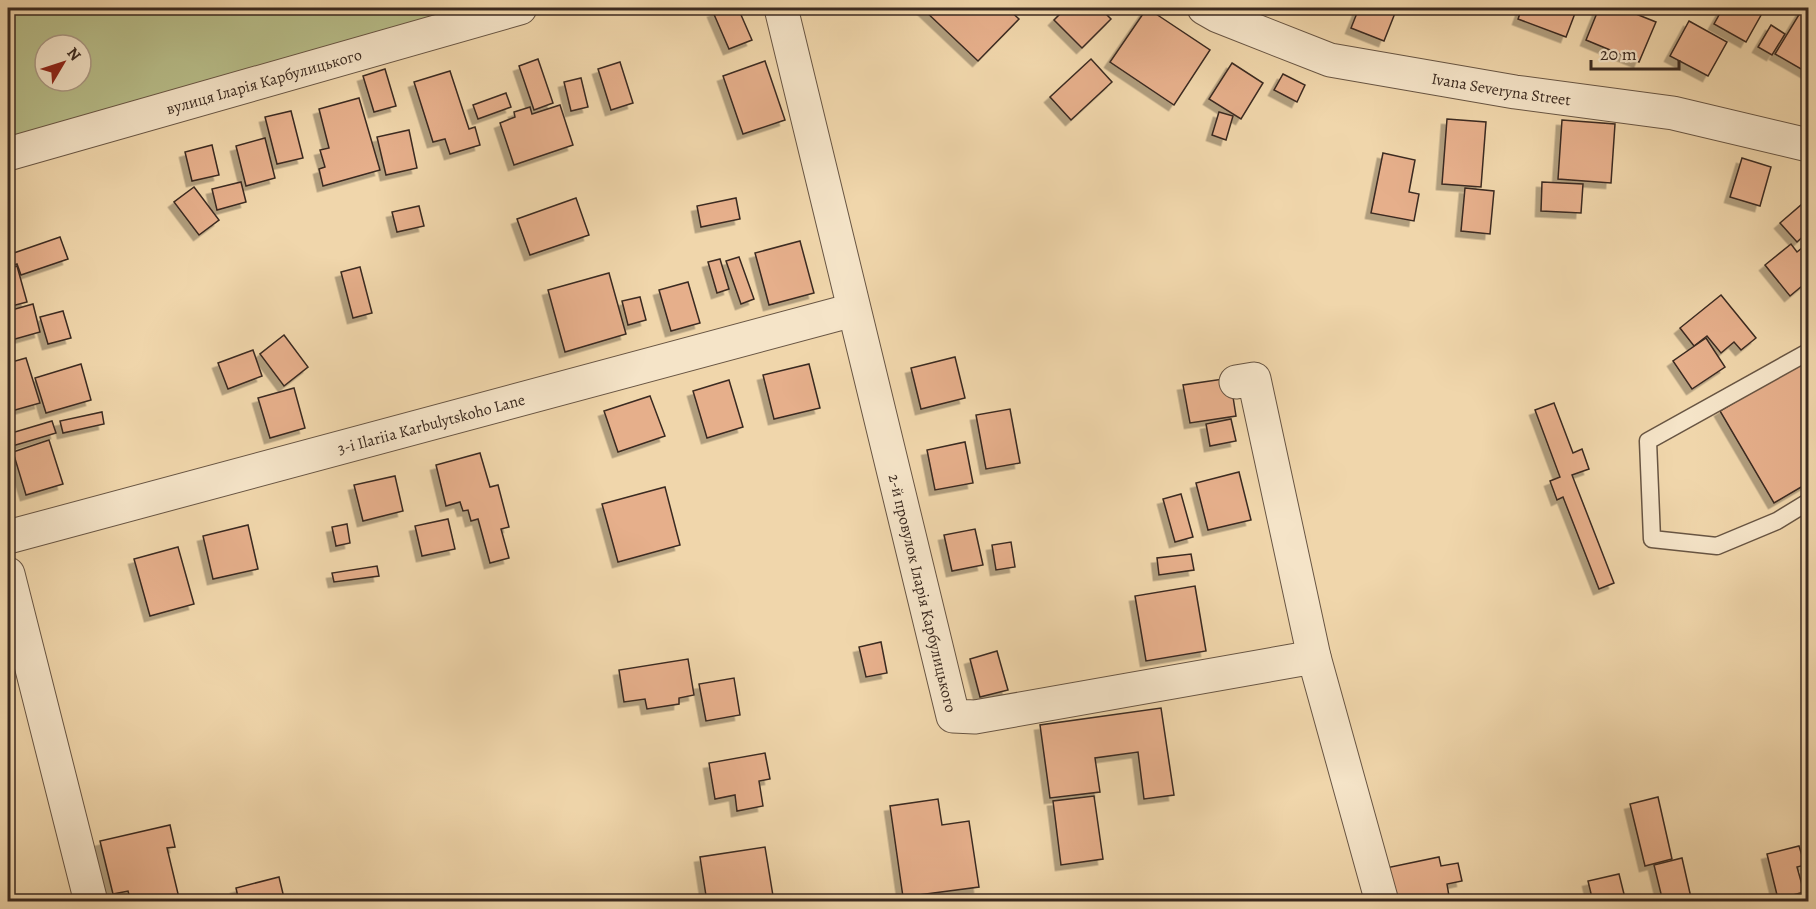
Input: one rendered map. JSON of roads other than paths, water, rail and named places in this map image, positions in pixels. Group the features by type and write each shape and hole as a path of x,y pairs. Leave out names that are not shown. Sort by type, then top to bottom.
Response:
{"street":[{"name":"вулиця Іларія Карбулицького","path":"8,154 520,8"},
{"name":"2-й провулок Іларія Карбулицького","path":"781,8 953,716 975,717 1314,657"},
{"name":"Ivana Severyna Street","path":"1204,8 1218,16 1330,60 1515,92 1673,113 1809,145"},
{"name":"3-i Ilariia Karbulytskoho Lane","path":"8,537 853,310"},
{"path":"1236,382 1254,379 1314,657 1382,902"},
{"path":"8,574 91,902"}],"lane":[{"path":"1809,351 1648,441 1652,539 1717,546 1777,521 1809,502"}]}
